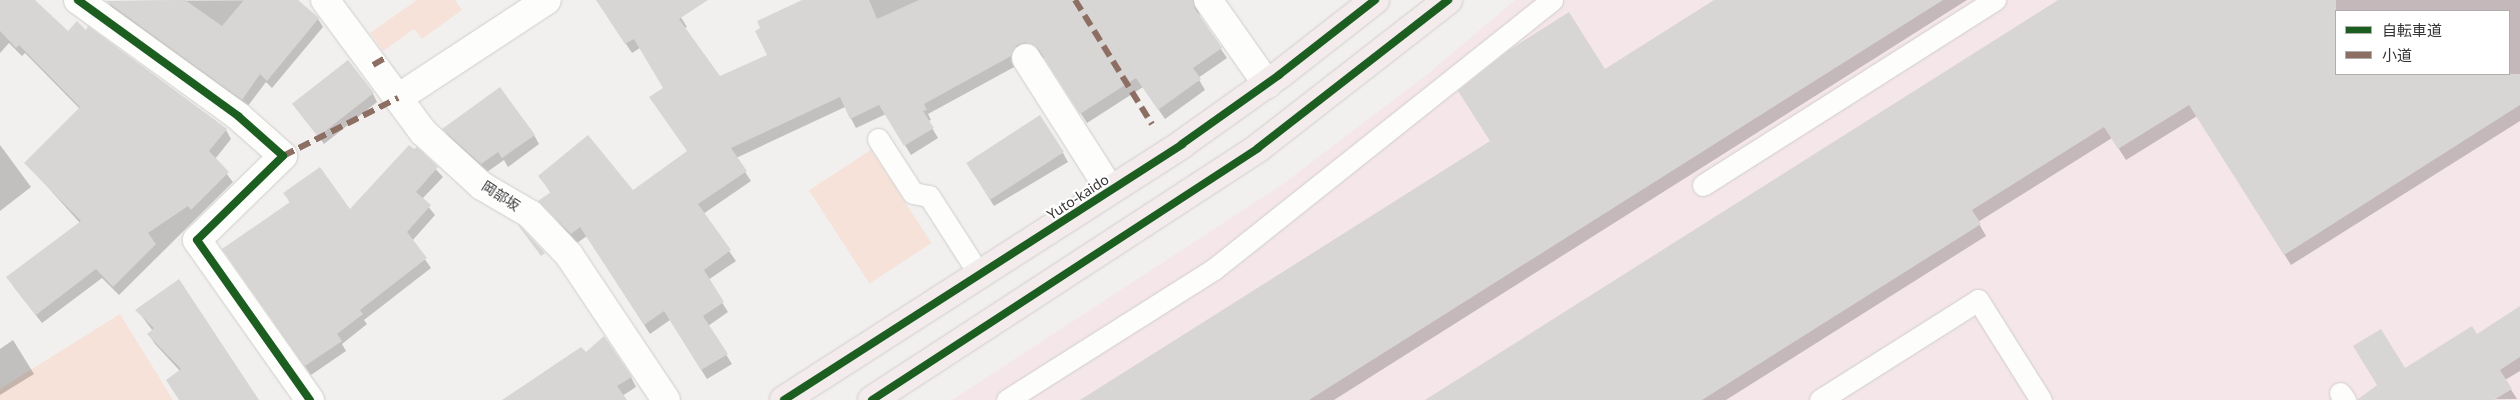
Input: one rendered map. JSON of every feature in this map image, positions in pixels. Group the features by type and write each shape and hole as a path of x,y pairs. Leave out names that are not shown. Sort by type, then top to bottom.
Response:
{"main road":[{"name":"Yuto-kaido","path":"784,400 1110,190 1267,84 1375,0"},
{"path":"872,400 1258,148 1448,0"}],"street":[{"path":"78,0 238,116 283,156 197,240 310,400"},
{"name":"岡部坂","path":"326,0 422,132 482,186 530,214 569,255 666,400"},
{"path":"398,98 547,0"},
{"path":"1208,0 1267,84"},
{"path":"1026,58 1110,190"}],"lane":[{"path":"1007,400 1214,269 1552,0"},
{"path":"1702,185 1995,0"},
{"path":"878,139 913,193 929,196 979,274"},
{"path":"1820,400 1978,300 2041,400"}],"shaded area":[{"path":"417,0 455,0 462,10 422,39 414,29 383,51 370,33"},
{"path":"1515,0 2520,0 2520,400 952,400 1283,184 1429,73"},
{"path":"871,150 931,243 869,283 809,190"},
{"path":"120,314 173,400 0,400 0,389"}],"building":[{"path":"0,0 35,0 68,31 77,21 86,30 88,26 227,129 209,151 229,172 191,210 188,206 148,233 156,244 113,287 96,269 36,315 6,277 81,221 24,163 80,107 19,45 16,48 0,31"},
{"path":"185,0 222,26 244,0 298,0 319,18 267,81 260,74 242,100 106,1"},
{"path":"596,0 708,0 679,19 720,76 767,55 755,31 760,28 757,21 802,0 869,0 877,19 919,0 1193,0 1195,9 1222,48 1193,68 1201,79 1158,110 1136,78 1080,114 1039,50 1025,42 1017,45 1011,56 924,104 927,110 923,111 934,128 904,146 879,105 850,119 840,97 731,148 747,171 698,204 731,250 704,270 724,302 703,316 728,354 701,370 664,311 644,325 580,227 571,234 538,201 551,192 538,176 588,135 633,190 687,151 649,97 663,88 634,39 625,44"},
{"path":"1714,0 1943,0 1309,400 1080,400 1490,141 1458,91 1509,50 1569,12 1605,69"},
{"path":"2058,0 2336,0 2335,75 2520,74 2520,105 2284,255 2189,105 2118,149 2104,127 1972,210 1981,224 1702,400 1425,400"},
{"path":"348,60 374,93 318,137 292,104"},
{"path":"500,87 535,135 502,158 498,152 481,164 442,129"},
{"path":"1040,115 1064,152 990,200 966,163"},
{"path":"409,145 414,149 417,147 438,167 416,192 431,205 407,232 427,258 360,310 363,314 337,334 342,341 305,366 222,249 290,202 283,193 320,167 350,209"},
{"path":"518,225 520,226 545,253 541,256"},
{"path":"179,279 259,400 179,400 166,380 181,369 147,334 154,328 135,310"},
{"path":"2520,306 2520,357 2500,370 2512,389 2494,400 2357,400 2377,385 2353,346 2381,329 2405,368 2472,326 2477,334"},
{"path":"604,336 632,377 617,386 627,400 502,400 581,347 586,352"}],"marked path":[{"path":"1075,0 1152,124"},
{"path":"373,65 385,58"},
{"path":"283,156 398,98"}],"cycle path":[{"path":"78,0 238,116 283,156 197,240 310,400"},
{"path":"784,400 1182,144 1279,75 1375,0"},
{"path":"872,400 1258,148 1448,0"}]}
